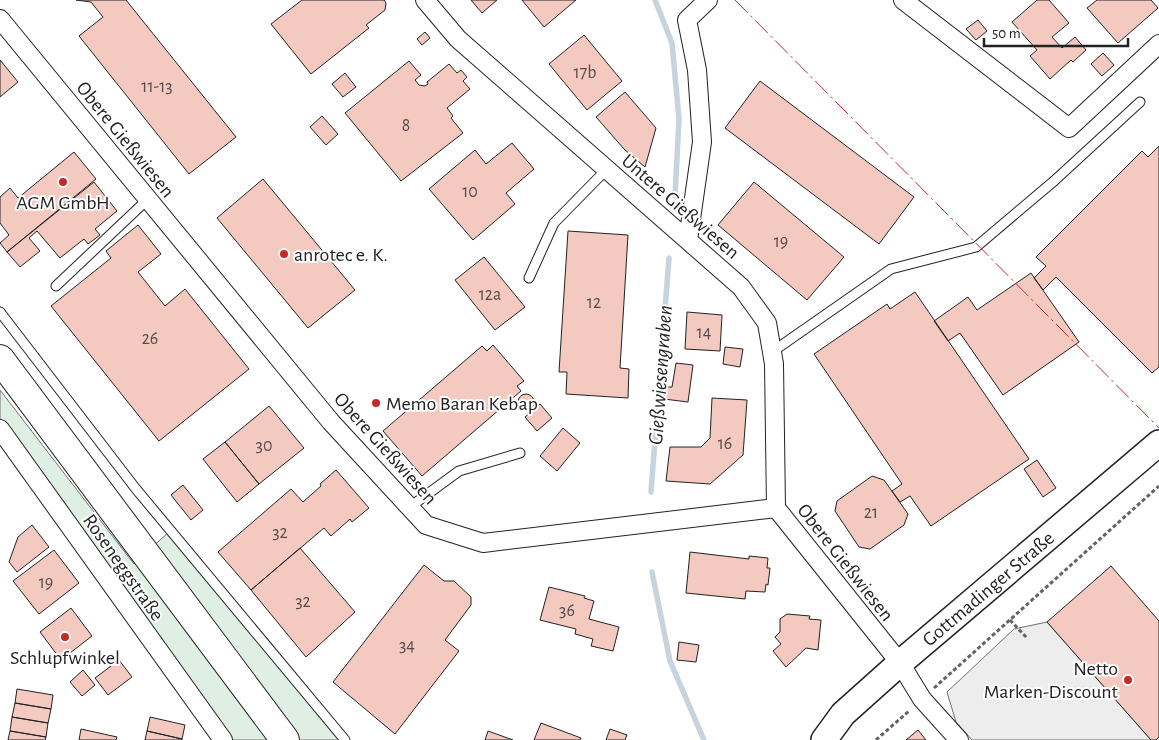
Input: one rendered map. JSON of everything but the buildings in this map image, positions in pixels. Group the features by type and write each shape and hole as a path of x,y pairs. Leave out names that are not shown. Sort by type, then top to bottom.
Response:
{"main road":[{"path":"0,359 285,740"},
{"name":"Gottmadinger Straße","path":"824,740 843,714 900,663 1159,443"}],"street":[{"name":"Untere Gießwiesen","path":"425,0 458,40 741,287 767,322 774,364 776,508"},
{"path":"688,240 702,142 697,70 687,20 708,0"},
{"path":"903,0 1069,128 1159,44"},
{"name":"Obere Gießwiesen","path":"0,19 331,422 426,525 483,543 776,508 900,663 922,699 959,740"},
{"name":"Roseneggstraße","path":"0,428 216,736"}],"lane":[{"path":"772,352 891,269 976,247 1054,181 1140,102"},
{"path":"529,278 554,223 607,169"},
{"path":"56,286 148,199"},
{"path":"0,312 136,489 345,740"},
{"path":"410,508 460,472 520,453"}],"path":[{"path":"876,740 1159,486"},
{"path":"1010,620 1027,638"}],"green space":[{"path":"0,390 134,564 171,530 345,740 223,740 0,429"}],"shaded area":[{"path":"1047,622 1151,740 972,740 956,722 947,692 1014,629"}],"waterway":[{"name":"Gießwiesengraben","path":"655,0 672,43 679,119 675,196"},
{"name":"Gießwiesengraben","path":"651,492 669,258"},
{"name":"Gießwiesengraben","path":"652,572 670,661 704,740"}],"power":[{"path":"735,0 1159,428"}],"place":[{"name":"AGM GmbH","path":"63,182"},
{"name":"anrotec e. K.","path":"284,254"},
{"name":"Memo Baran Kebap","path":"376,403"},
{"name":"Schlupfwinkel","path":"65,637"},
{"name":"Netto Marken-Discount","path":"1128,680"}]}
